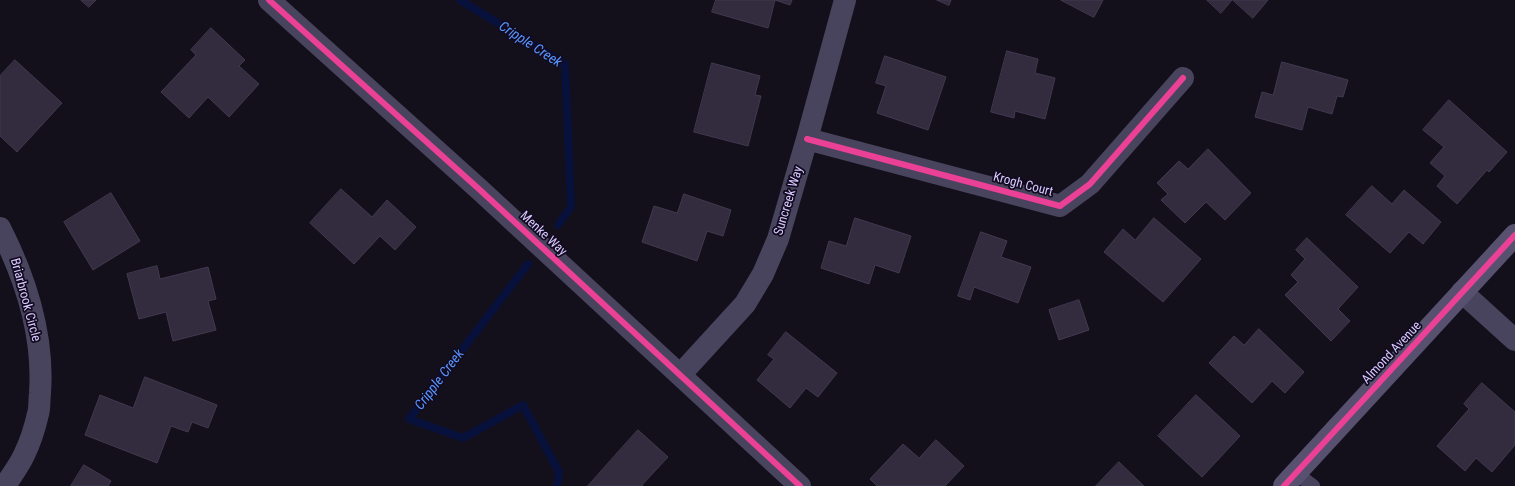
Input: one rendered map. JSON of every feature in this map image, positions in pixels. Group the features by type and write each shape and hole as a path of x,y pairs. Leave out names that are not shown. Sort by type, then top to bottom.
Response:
{"street":[{"name":"Menke Way","path":"269,0 480,190 800,486"},
{"name":"Suncreek Way","path":"680,375 745,304 763,274 778,239 845,0"},
{"name":"Krogh Court","path":"807,139 1060,206 1090,184 1183,78"},
{"name":"Briarbrook Circle","path":"0,228 12,252 22,278 33,316 38,341 41,377 38,413 24,455 4,486"},
{"name":"Almond Avenue","path":"1298,482 1462,292 1515,235"},
{"path":"1462,292 1515,340"}],"building":[{"path":"81,0 96,0 89,7"},
{"path":"716,0 775,0 768,28 712,12"},
{"path":"775,0 792,0 790,5"},
{"path":"937,0 951,0 949,5"},
{"path":"1061,0 1103,0 1094,17"},
{"path":"1207,0 1232,0 1221,13"},
{"path":"1233,0 1268,0 1253,18"},
{"path":"211,28 245,60 239,66 259,84 229,117 208,97 189,118 161,92 196,55 191,50"},
{"path":"1007,51 1038,59 1035,73 1055,78 1045,119 1015,111 1014,118 991,112"},
{"path":"885,56 946,77 928,130 877,113 886,86 876,83"},
{"path":"15,60 62,103 17,152 0,136 0,76"},
{"path":"1282,62 1348,80 1343,97 1337,96 1332,114 1308,107 1302,130 1255,117 1262,92 1273,95"},
{"path":"712,63 760,76 755,95 761,96 748,146 694,132"},
{"path":"1449,100 1507,152 1489,172 1487,170 1457,204 1437,186 1445,176 1430,163 1444,147 1423,130"},
{"path":"1208,149 1251,193 1225,220 1206,202 1185,223 1161,200 1168,194 1157,183 1179,161 1188,169"},
{"path":"1372,186 1392,204 1404,190 1441,222 1423,244 1409,232 1390,253 1346,215"},
{"path":"341,189 372,217 387,200 416,227 395,250 380,236 354,264 310,223"},
{"path":"111,193 140,241 93,270 64,222"},
{"path":"684,194 731,210 723,236 707,231 697,261 642,242 654,206 677,213"},
{"path":"855,218 911,236 899,273 875,265 869,284 821,268 829,241 846,246"},
{"path":"1154,218 1201,259 1163,302 1104,252 1123,229 1135,240"},
{"path":"981,232 1007,241 1001,257 1031,267 1018,303 974,287 970,300 958,296"},
{"path":"1307,238 1358,287 1338,309 1350,321 1331,341 1285,295 1298,282 1291,275 1305,259 1296,250"},
{"path":"157,266 160,279 208,267 216,299 208,301 216,330 173,341 166,312 139,319 127,274"},
{"path":"1079,300 1089,330 1059,340 1049,310"},
{"path":"1259,329 1304,372 1285,393 1272,381 1252,403 1209,363 1234,336 1244,345"},
{"path":"786,332 837,373 818,397 806,388 790,408 757,380 774,359 768,355"},
{"path":"145,377 217,405 208,428 192,422 188,432 171,426 157,463 85,435 100,395 133,408"},
{"path":"1482,383 1515,412 1515,445 1492,472 1476,458 1465,471 1437,446 1469,409 1464,404"},
{"path":"1196,395 1240,436 1202,477 1158,436"},
{"path":"638,430 668,457 642,485 643,486 588,486"},
{"path":"936,440 964,466 945,486 877,486 870,479 903,444 919,458"},
{"path":"1119,462 1144,486 1096,486"},
{"path":"84,465 111,481 108,486 71,486"}],"waterway":[{"name":"Cripple Creek","path":"460,0 565,64 571,207 558,225"},
{"name":"Cripple Creek","path":"528,264 409,419 463,438 523,405 559,472 557,486"}],"cycle path":[{"path":"269,0 480,190 800,486"},
{"path":"807,139 1060,206 1090,184 1183,78"},
{"path":"1284,486 1515,235"}]}
